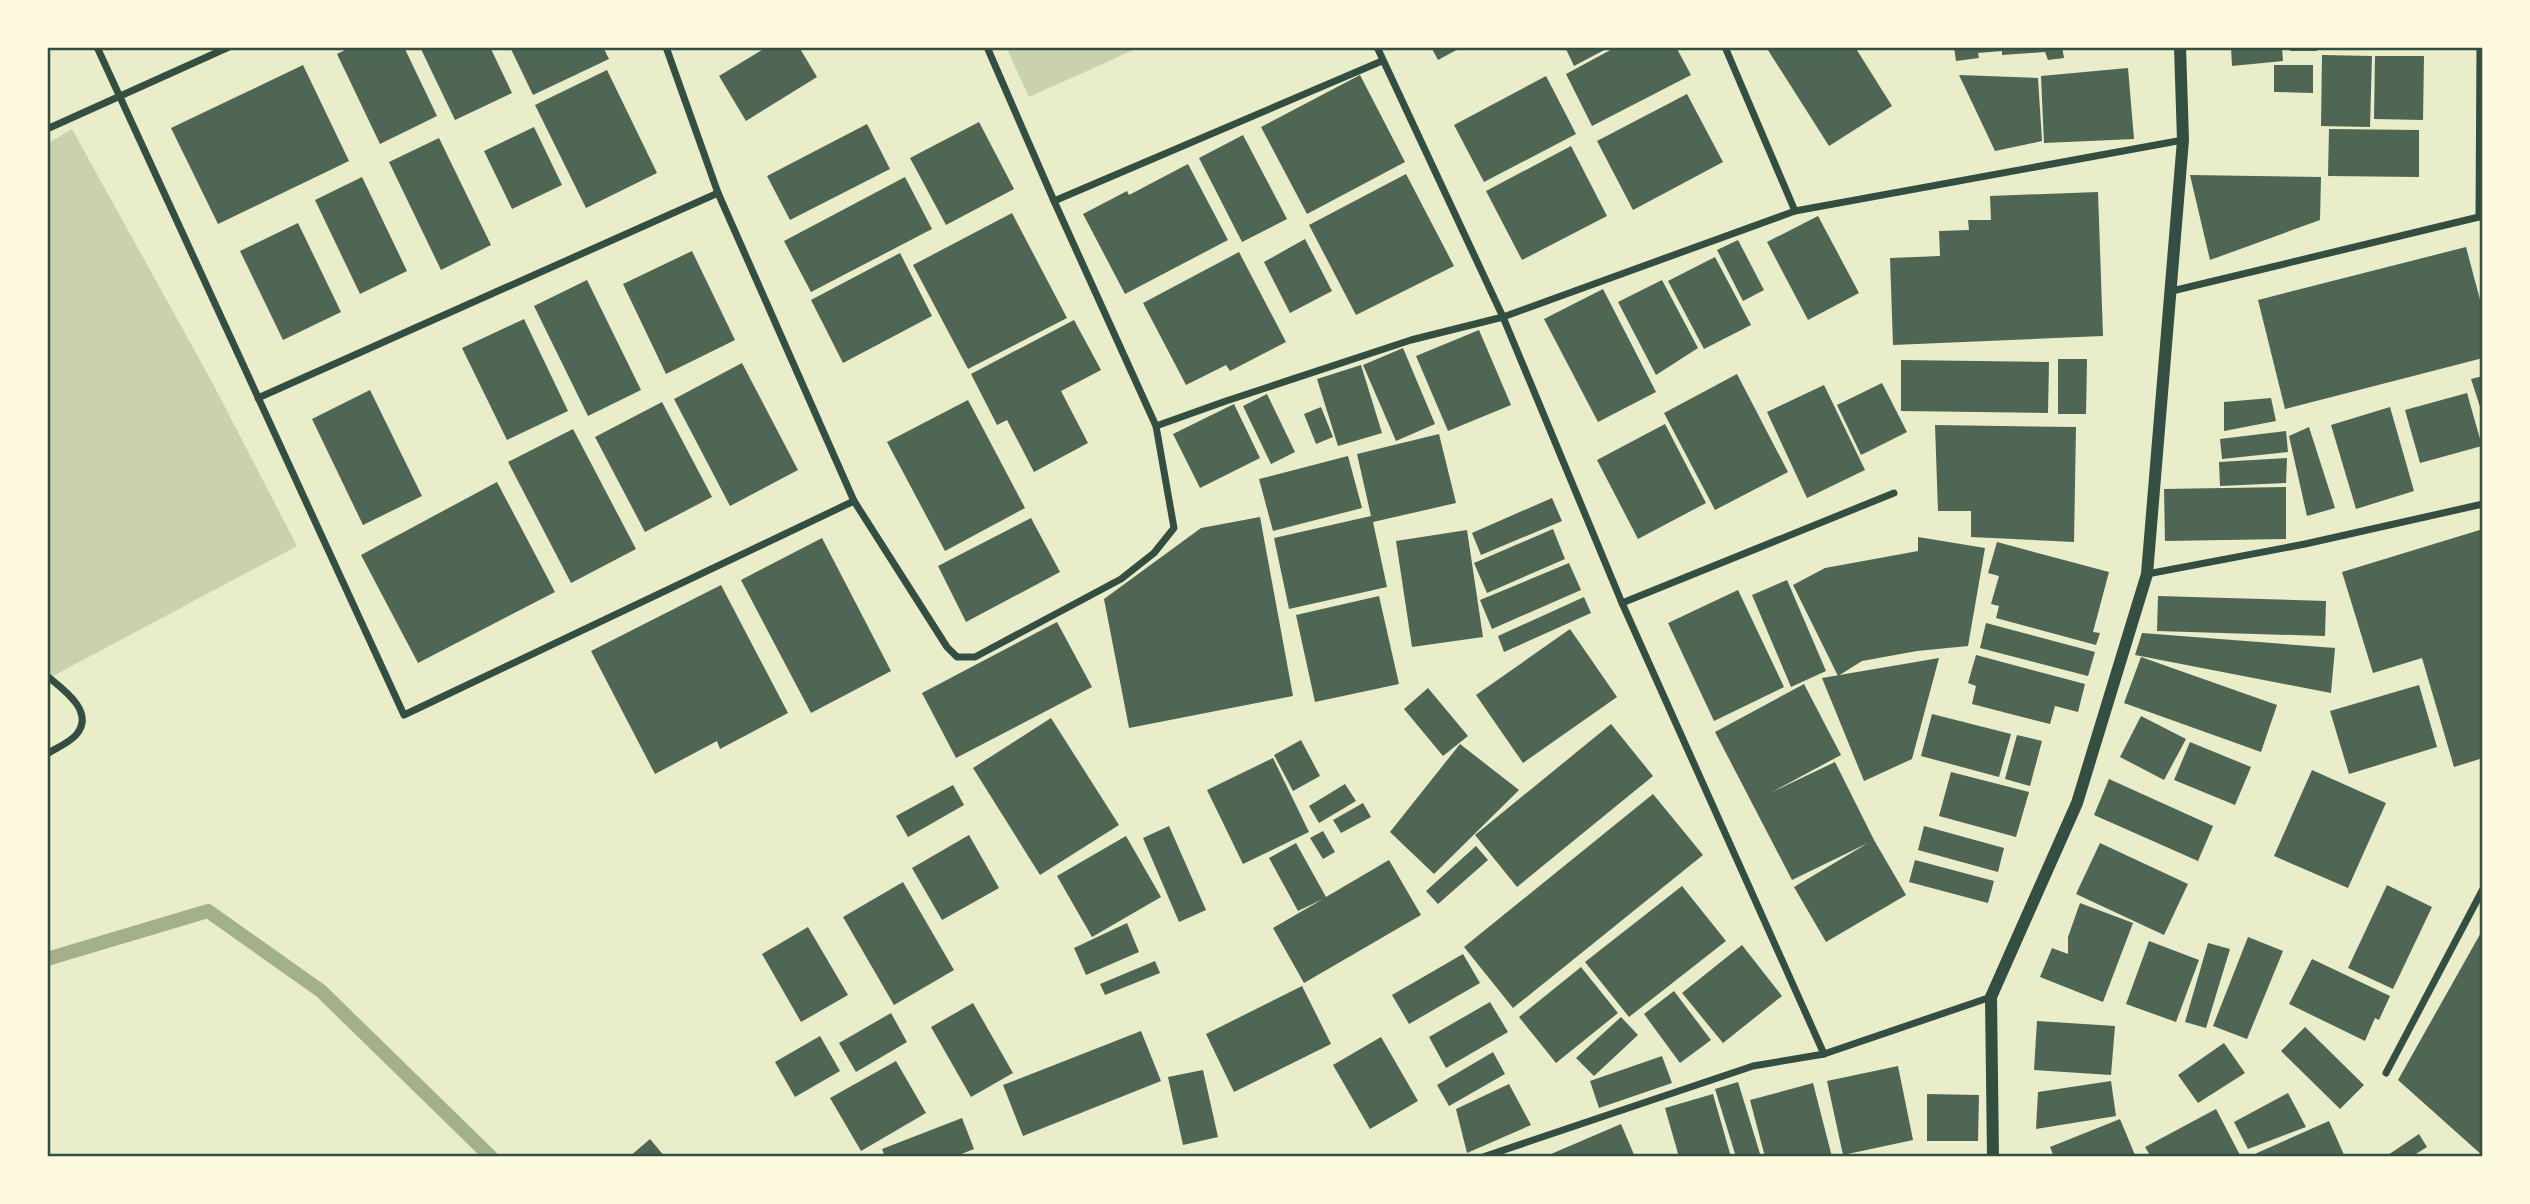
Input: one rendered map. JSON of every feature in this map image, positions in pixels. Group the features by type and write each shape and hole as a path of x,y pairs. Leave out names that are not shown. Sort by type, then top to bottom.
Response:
{"street":[{"path":"97,47 404,715 854,501"},
{"path":"47,129 229,47"},
{"path":"666,47 718,193 854,501 947,647 957,657 975,657 1121,579 1154,553 1174,528 1156,426 988,47"},
{"path":"1377,47 1503,317 1622,603 1824,1054"},
{"path":"1725,47 1795,211"},
{"path":"1993,1157 1991,997 2077,803 2147,574 2183,140 2180,47"},
{"path":"2172,291 2481,217 2480,47"},
{"path":"1054,201 1382,61"},
{"path":"1156,426 1411,340 1503,317 1795,211 2183,140"},
{"path":"258,398 718,193"},
{"path":"1622,603 1894,493"},
{"path":"2147,574 2305,544 2483,503"},
{"path":"47,676 76,700 82,717 77,734 47,754"},
{"path":"2386,1073 2483,889"},
{"path":"1483,1157 1753,1066 1824,1054 1991,997"}],"green space":[{"path":"1006,47 1140,47 1029,97"},
{"path":"72,129 212,382 297,546 53,676 47,671 47,144"}],"building":[{"path":"351,47 404,47 437,116 380,144 337,54"},
{"path":"420,47 490,47 512,93 455,120"},
{"path":"510,47 603,47 609,59 533,95"},
{"path":"767,47 799,47 817,77 746,121 719,76"},
{"path":"1431,47 1462,47 1438,60"},
{"path":"1565,47 1610,47 1574,66"},
{"path":"1616,47 1676,47 1691,75 1592,126 1566,74"},
{"path":"1766,47 1855,47 1892,106 1829,146"},
{"path":"1954,47 2062,47 2064,58 2048,60 2045,52 2002,55 2002,51 1978,53 1979,58 1956,61"},
{"path":"2231,47 2282,47 2283,61 2232,66"},
{"path":"2290,47 2317,47 2317,51 2290,51"},
{"path":"2322,55 2372,56 2370,127 2321,126"},
{"path":"2375,56 2424,56 2423,120 2374,119"},
{"path":"303,65 349,161 218,224 171,128"},
{"path":"2274,65 2313,65 2313,93 2274,92"},
{"path":"2128,68 2134,139 2044,143 2041,76"},
{"path":"607,70 657,173 586,208 535,105"},
{"path":"1360,75 1405,162 1307,214 1261,127"},
{"path":"1959,75 2038,78 2042,141 1995,151"},
{"path":"1546,76 1576,134 1484,182 1454,125"},
{"path":"1687,94 1723,162 1633,210 1597,141"},
{"path":"979,122 1014,189 946,225 910,158"},
{"path":"867,124 890,169 790,220 767,176"},
{"path":"534,127 562,185 512,209 484,151"},
{"path":"2329,129 2419,130 2419,177 2328,176"},
{"path":"1243,135 1287,219 1242,242 1199,158"},
{"path":"439,138 491,245 441,270 389,162"},
{"path":"1571,146 1607,216 1522,260 1486,191"},
{"path":"1188,164 1228,240 1125,294 1083,214 1127,191 1129,195"},
{"path":"1406,174 1454,266 1356,315 1309,225"},
{"path":"2190,175 2321,177 2320,220 2210,260"},
{"path":"362,177 407,271 360,294 315,200"},
{"path":"905,177 932,229 811,292 784,241"},
{"path":"2098,192 2103,336 1893,345 1890,258 1940,256 1939,231 1969,230 1968,220 1991,220 1990,196"},
{"path":"1012,213 1067,318 968,369 913,265"},
{"path":"1818,216 1859,293 1808,320 1767,242"},
{"path":"298,223 341,312 283,340 240,251"},
{"path":"1305,239 1332,291 1290,313 1264,262"},
{"path":"1738,240 1764,290 1743,301 1717,250"},
{"path":"2466,247 2483,311 2483,358 2285,409 2258,300"},
{"path":"692,251 735,340 666,374 623,284"},
{"path":"1239,252 1286,342 1230,371 1226,365 1186,385 1143,303"},
{"path":"900,253 932,316 843,363 811,300"},
{"path":"1715,257 1751,325 1704,349 1668,281"},
{"path":"587,280 641,390 588,416 534,306"},
{"path":"1662,280 1698,348 1656,375 1618,302"},
{"path":"1603,289 1656,392 1598,422 1544,319"},
{"path":"524,319 568,411 507,440 462,348"},
{"path":"1074,320 1101,370 1061,391 1088,443 1034,472 1007,420 997,425 971,374"},
{"path":"1479,330 1511,405 1448,431 1416,356"},
{"path":"1403,348 1435,424 1396,441 1363,365"},
{"path":"2058,359 2087,359 2086,414 2058,414"},
{"path":"1901,360 2049,362 2048,413 1901,411"},
{"path":"742,363 798,470 730,506 674,399"},
{"path":"1361,365 1382,433 1338,446 1317,379"},
{"path":"1737,374 1788,472 1715,510 1664,413"},
{"path":"2483,376 2483,413 2482,413 2471,379"},
{"path":"1882,383 1907,432 1861,455 1837,405"},
{"path":"1824,385 1865,470 1807,498 1767,412"},
{"path":"370,390 422,496 363,525 312,419"},
{"path":"2467,393 2482,446 2420,463 2405,410"},
{"path":"1267,394 1295,452 1271,464 1243,406"},
{"path":"2271,398 2276,421 2224,431 2224,402"},
{"path":"968,400 1025,508 945,551 887,442"},
{"path":"662,402 712,497 645,532 595,437"},
{"path":"1234,404 1260,458 1200,488 1173,434"},
{"path":"1321,407 1333,437 1316,444 1304,414"},
{"path":"2390,407 2414,491 2356,509 2331,425"},
{"path":"1665,424 1706,503 1638,539 1597,460"},
{"path":"1935,425 2076,427 2074,542 1971,537 1971,511 1938,511"},
{"path":"2309,427 2335,508 2307,516 2289,436"},
{"path":"573,429 636,549 571,583 508,462"},
{"path":"2286,431 2288,452 2222,459 2220,439"},
{"path":"1439,434 1456,503 1373,522 1387,587 1289,609 1274,538 1371,516 1357,454"},
{"path":"1348,456 1362,508 1273,531 1259,479"},
{"path":"2287,458 2286,483 2220,486 2219,462"},
{"path":"497,482 555,592 418,663 361,555"},
{"path":"2286,487 2286,539 2165,541 2164,489"},
{"path":"1552,498 1562,521 1481,555 1472,533"},
{"path":"1260,517 1293,696 1129,728 1104,599 1201,528"},
{"path":"1031,518 1060,572 966,622 938,566"},
{"path":"1553,529 1565,559 1487,593 1474,563"},
{"path":"2483,529 2483,758 2454,767 2422,658 2373,673 2342,572"},
{"path":"1467,530 1483,637 1412,647 1396,541"},
{"path":"1918,537 1985,548 1968,646 1917,651 1862,661 1838,676 1793,585 1825,568 1918,551"},
{"path":"822,538 891,671 811,713 741,580"},
{"path":"1997,542 2109,572 2093,632 2100,633 2096,645 1996,618 1999,606 1991,604 1999,576 1988,573"},
{"path":"1569,563 1581,590 1492,629 1480,600"},
{"path":"1787,580 1826,671 1791,687 1752,595"},
{"path":"721,585 788,713 720,749 717,741 655,774 591,651"},
{"path":"1738,590 1784,687 1714,721 1668,623"},
{"path":"1379,596 1399,684 1315,702 1296,615"},
{"path":"2158,596 2326,601 2325,636 2157,631"},
{"path":"1584,597 1591,613 1504,652 1498,636"},
{"path":"1057,622 1092,687 956,758 922,693"},
{"path":"1986,623 2095,652 2088,676 1980,648"},
{"path":"1570,629 1617,697 1523,763 1476,695"},
{"path":"2142,633 2335,648 2331,693 2135,655"},
{"path":"1976,655 2085,684 2078,712 2055,706 2050,724 1972,704 1976,686 1968,683"},
{"path":"2141,657 2277,705 2261,752 2124,703"},
{"path":"1939,658 1912,759 1864,781 1822,678"},
{"path":"1804,684 1841,755 1772,792 1835,762 1874,840 1906,895 1826,942 1794,887 1868,843 1792,880 1715,732"},
{"path":"2419,685 2437,747 2349,774 2330,711"},
{"path":"1428,688 1468,736 1443,756 1404,709"},
{"path":"1932,714 2011,734 1999,777 1921,756"},
{"path":"2141,716 2186,739 2164,780 2120,757"},
{"path":"1051,718 1119,825 1040,875 973,768"},
{"path":"1611,724 1653,776 1517,887 1475,835"},
{"path":"2017,735 2042,741 2030,786 2005,779"},
{"path":"1301,740 1320,776 1293,791 1274,755"},
{"path":"2190,742 2251,767 2235,805 2174,780"},
{"path":"1460,744 1519,790 1434,874 1390,832"},
{"path":"1273,758 1309,832 1243,864 1207,790"},
{"path":"2312,770 2386,803 2348,888 2274,856"},
{"path":"1951,772 2029,792 2016,837 1939,816"},
{"path":"2109,779 2213,826 2198,861 2094,815"},
{"path":"1345,784 1356,801 1319,823 1309,806"},
{"path":"953,785 964,805 908,837 896,816"},
{"path":"1653,794 1703,855 1513,1008 1464,947"},
{"path":"1363,803 1371,817 1341,833 1333,820"},
{"path":"1169,826 1206,910 1179,922 1143,838"},
{"path":"1924,826 2004,848 1998,872 1918,850"},
{"path":"1323,831 1335,852 1323,859 1310,838"},
{"path":"969,835 999,888 942,920 912,868"},
{"path":"1126,836 1161,897 1092,937 1057,876"},
{"path":"1296,843 1326,897 1389,860 1421,915 1304,983 1273,928 1323,899 1298,911 1269,858"},
{"path":"2100,843 2188,884 2164,935 2076,894"},
{"path":"1476,846 1488,860 1438,904 1426,891"},
{"path":"1915,860 1994,881 1988,903 1909,882"},
{"path":"903,882 954,970 894,1005 843,917"},
{"path":"2387,885 2432,907 2393,989 2348,968"},
{"path":"1682,886 1726,941 1629,1017 1585,962"},
{"path":"2080,903 2133,923 2103,1002 2040,977 2052,948 2068,954 2068,937"},
{"path":"1127,923 1139,952 1086,975 1074,948"},
{"path":"808,927 848,995 801,1022 762,954"},
{"path":"2483,929 2483,1156 2398,1080"},
{"path":"2248,937 2283,951 2247,1039 2213,1026"},
{"path":"2149,941 2199,960 2176,1022 2126,1004"},
{"path":"2208,943 2230,949 2206,1028 2185,1022"},
{"path":"1742,945 1782,996 1723,1043 1682,993"},
{"path":"1463,954 1480,983 1409,1024 1392,995"},
{"path":"2312,959 2390,996 2379,1020 2375,1018 2365,1041 2289,1004"},
{"path":"1155,961 1160,973 1105,995 1100,984"},
{"path":"1581,967 1618,1013 1556,1063 1519,1017"},
{"path":"1302,986 1331,1044 1234,1092 1206,1034"},
{"path":"1674,991 1711,1040 1680,1063 1644,1014"},
{"path":"1490,1002 1508,1032 1446,1068 1429,1037"},
{"path":"973,1003 1013,1073 971,1097 931,1027"},
{"path":"891,1013 907,1042 856,1072 839,1043"},
{"path":"1621,1017 1638,1035 1594,1076 1576,1058"},
{"path":"2037,1021 2115,1026 2111,1075 2034,1070"},
{"path":"2305,1027 2364,1085 2340,1109 2281,1051"},
{"path":"1141,1031 1161,1081 1023,1136 1003,1085"},
{"path":"820,1036 840,1071 795,1097 775,1062"},
{"path":"1381,1037 1418,1101 1370,1129 1333,1065"},
{"path":"2224,1043 2245,1073 2198,1103 2178,1075"},
{"path":"1493,1052 1505,1074 1449,1106 1437,1085"},
{"path":"1662,1056 1672,1083 1599,1108 1590,1081"},
{"path":"896,1061 926,1113 861,1151 830,1098"},
{"path":"1898,1066 1913,1140 1843,1155 1827,1081"},
{"path":"1203,1070 1218,1137 1183,1145 1168,1077"},
{"path":"2111,1081 2116,1116 2036,1129 2038,1092"},
{"path":"1738,1082 1761,1157 1736,1157 1715,1089"},
{"path":"1813,1083 1832,1157 1765,1157 1750,1100"},
{"path":"1509,1084 1531,1125 1467,1153 1456,1109"},
{"path":"2288,1093 2306,1127 2248,1149 2234,1122"},
{"path":"1713,1094 1731,1157 1679,1157 1665,1108"},
{"path":"1927,1094 1979,1095 1978,1141 1927,1141"},
{"path":"2216,1109 2241,1157 2151,1157 2145,1147"},
{"path":"962,1118 974,1149 954,1157 885,1157 882,1149"},
{"path":"2120,1119 2135,1155 2054,1157 2050,1147"},
{"path":"2329,1121 2345,1157 2248,1157"},
{"path":"1621,1124 1635,1157 1544,1157"},
{"path":"2419,1134 2427,1147 2411,1157 2385,1157"},
{"path":"650,1139 665,1157 629,1157"}],"waterway":[{"path":"47,959 208,911 321,991 491,1157"}]}
